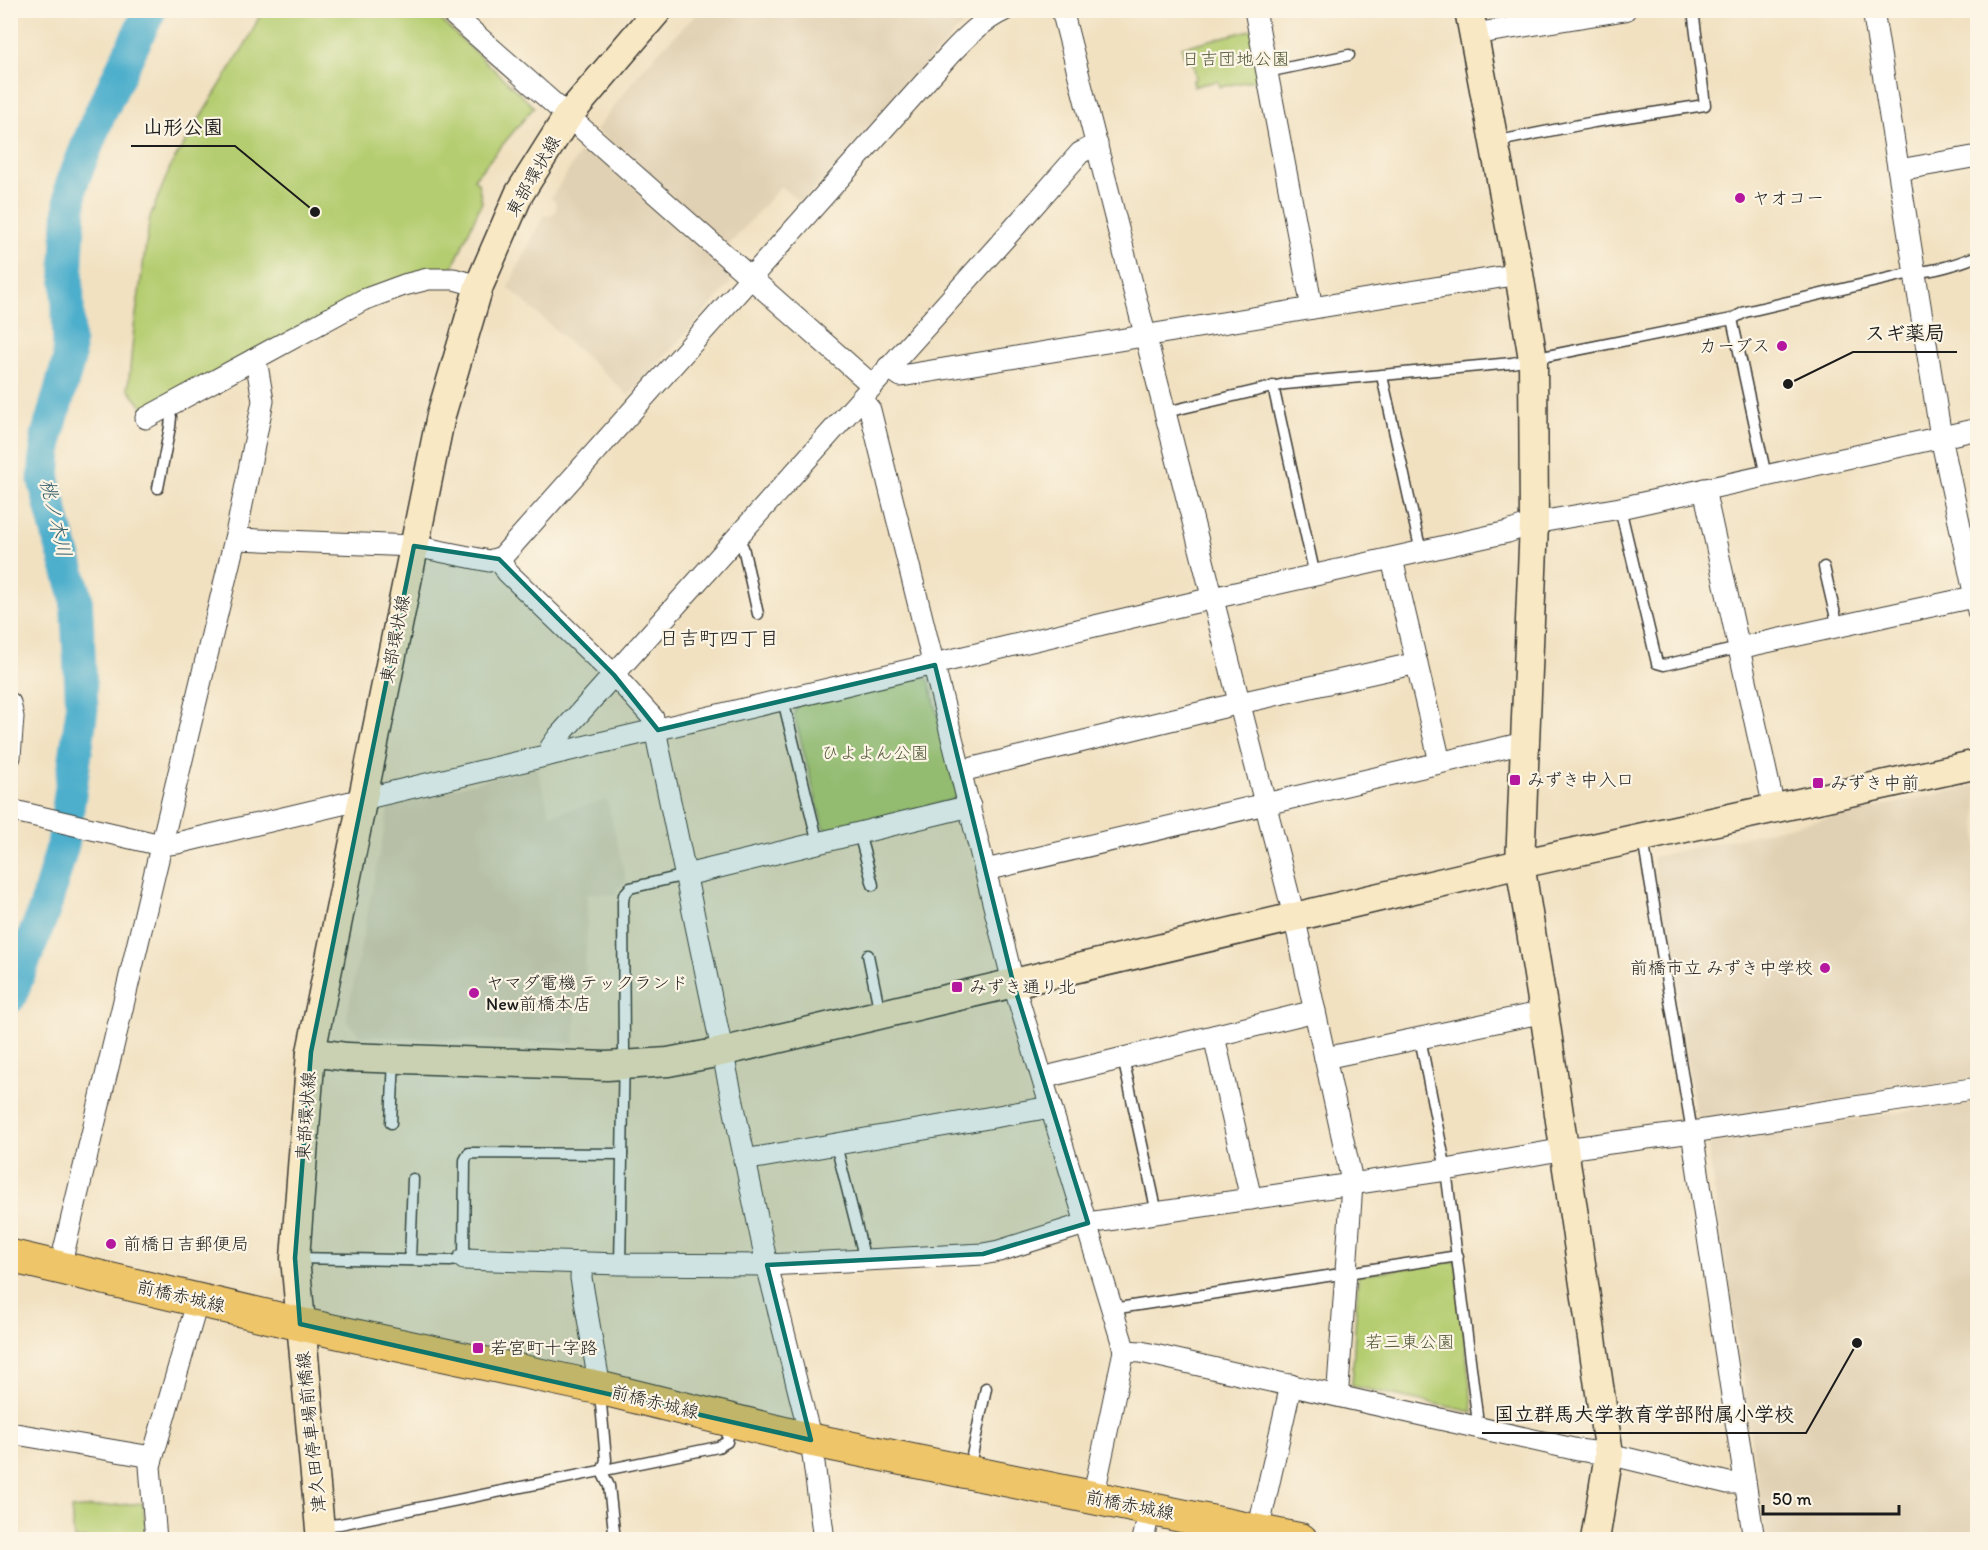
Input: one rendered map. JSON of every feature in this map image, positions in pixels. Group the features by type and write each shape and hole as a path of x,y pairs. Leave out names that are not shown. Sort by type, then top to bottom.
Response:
{"main road":[{"name":"前橋赤城線","path":"10,1256 300,1324 600,1388 811,1440 1093,1498 1147,1524 1301,1539"}],"street":[{"path":"448,10 752,278 866,392 1014,982 1088,1223 1124,1350 1093,1498"},
{"name":"東部環状線","path":"300,1324 295,1258 311,1052 441,415 479,286 519,194 568,116 657,10"},
{"path":"234,539 414,546 489,561 499,560 962,42 985,22 1005,10"},
{"path":"1062,10 1294,916 1352,1184 1338,1387 1335,1395"},
{"path":"1255,10 1312,308"},
{"path":"1595,1539 1609,1454 1565,1149 1520,864 1533,523 1533,359 1471,22 1625,10"},
{"path":"1739,648 1976,602 1941,437 1873,10"},
{"path":"552,754 553,742 888,367 1080,153 1097,144"},
{"path":"1899,170 1977,156"},
{"path":"888,367 901,376 1519,274"},
{"path":"146,418 363,300 428,279 468,281 479,286"},
{"path":"60,1267 234,539 263,401 258,371 253,360"},
{"path":"10,810 161,845 362,798 397,792 1213,598 1508,532 1533,523 1620,508 1977,429"},
{"path":"1704,489 1774,808"},
{"path":"1392,559 1440,762"},
{"path":"499,560 507,572 614,675 653,718 657,730 744,1160 767,1265 811,1440 824,1539"},
{"path":"961,771 1240,703 1417,663"},
{"path":"10,703 14,730 10,757"},
{"path":"986,870 1524,743"},
{"path":"311,1052 329,1056 394,1059 624,1066 668,1062 721,1052 1520,864 1977,764"},
{"path":"686,875 970,806"},
{"path":"1043,1079 1315,1011"},
{"path":"1325,1058 1544,1012"},
{"path":"1214,1036 1251,1199"},
{"path":"464,1259 620,1264 767,1265 983,1254 1088,1223 1977,1088"},
{"path":"744,1160 1051,1107"},
{"path":"1692,1132 1754,1539"},
{"path":"582,1263 581,1278 600,1388"},
{"path":"156,1539 149,1479 152,1457 198,1300"},
{"name":"津久田停車場前橋線","path":"300,1324 321,1532"},
{"path":"1124,1350 1291,1384 1578,1450 1609,1454 1728,1483 1745,1483"},
{"path":"1257,1535 1291,1384"},
{"path":"10,1433 152,1457"}],"lane":[{"path":"1494,142 1594,122 1705,105 1693,10"},
{"path":"1267,72 1349,55"},
{"path":"1166,412 1273,386 1512,363 1533,359 1732,319 1745,312 1915,272 1929,272 1953,266 1977,256"},
{"path":"1732,319 1766,476"},
{"path":"1382,376 1421,552"},
{"path":"1273,386 1315,576"},
{"path":"158,488 170,427 171,417 168,406"},
{"path":"1620,508 1657,663 1665,664 1739,648"},
{"path":"736,538 743,547 758,614"},
{"path":"1824,567 1838,627"},
{"path":"783,700 818,843"},
{"path":"859,833 873,885"},
{"path":"1642,837 1692,1132"},
{"path":"620,1264 624,1066 624,895 630,888 636,886 686,875"},
{"path":"868,955 880,1014"},
{"path":"1420,1038 1446,1170 1477,1416 1475,1427"},
{"path":"1123,1058 1156,1213"},
{"path":"391,1123 394,1059"},
{"path":"836,1145 862,1248 862,1261"},
{"path":"295,1258 450,1262 464,1259 465,1160 469,1153 622,1154"},
{"path":"410,1260 413,1179"},
{"path":"1112,1309 1458,1256"},
{"path":"600,1388 606,1460 602,1472 609,1486 615,1539"},
{"path":"968,1472 986,1388"},
{"path":"321,1532 340,1524 718,1447 727,1442 730,1421"}],"highlighted area":[{"path":"414,546 499,559 614,675 658,730 935,665 1013,982 1088,1223 983,1254 767,1265 811,1440 300,1324 295,1258 311,1052"}],"shaded area":[{"path":"700,11 979,11 955,32 802,204 781,186 728,246 596,130 637,76"},
{"path":"586,143 731,273 731,283 629,396 508,287 543,216 551,216 556,211 556,202 551,198"},
{"path":"537,767 550,815 607,800 627,883 617,889 617,895 588,893 584,1011 576,1011 574,1043 360,1036 346,1021 389,805"},
{"name":"前橋市立 みずき中学校","path":"1977,785 1977,1079 1704,1121 1696,1115 1653,857"},
{"path":"1977,1100 1977,1539 1766,1539 1708,1147 1712,1142"}],"green space":[{"path":"262,11 431,11 534,107 474,179 478,183 482,202 453,267 414,274 144,409 128,389 150,217 171,165 248,40"},
{"name":"日吉団地公園","path":"1255,29 1265,78 1220,87 1218,81 1194,86 1193,80 1196,79 1192,56 1184,57 1182,47"},
{"name":"ひよよん公園","path":"921,677 929,680 957,793 953,800 830,831 823,827 794,714 798,705"},
{"name":"若三東公園","path":"1456,1261 1473,1412 1352,1386 1358,1275"},
{"path":"143,1503 147,1539 74,1539 71,1509"}],"waterway":[{"name":"桃ノ木川","path":"10,997 45,908 63,844 82,709 76,596 44,480 47,436 69,359 67,259 71,186 98,118 150,10"}],"place":[{"name":"ヤオコー","path":"1740,198"},
{"name":"山形公園","path":"315,212"},
{"name":"カーブス","path":"1782,346"},
{"name":"スギ薬局","path":"1788,384"},
{"name":"みずき中入口","path":"1515,780"},
{"name":"みずき中前","path":"1818,783"},
{"name":"前橋市立 みずき中学校","path":"1825,968"},
{"name":"みずき通り北","path":"957,987"},
{"name":"ヤマダ電機 テックランド New前橋本店","path":"474,993"},
{"name":"前橋日吉郵便局","path":"111,1244"},
{"name":"国立群馬大学教育学部附属小学校","path":"1857,1343"},
{"name":"若宮町十字路","path":"478,1348"}],"district":[{"name":"日吉町四丁目","path":"719,638"}]}
